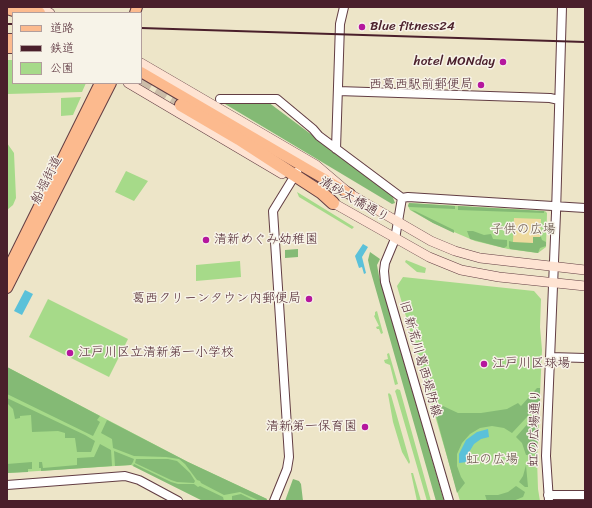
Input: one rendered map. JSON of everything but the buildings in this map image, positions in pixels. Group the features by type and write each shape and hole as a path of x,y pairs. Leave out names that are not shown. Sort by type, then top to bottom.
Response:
{"highway":[{"path":"25,7 37,12"},
{"path":"7,8 21,12"},
{"path":"181,105 296,173 332,202"}],"main road":[{"name":"清砂大橋通り","path":"142,65 316,165 350,194 431,241 466,254 498,261 585,270"},
{"path":"142,73 291,160 296,173"},
{"name":"船堀街道","path":"7,271 100,84"},
{"name":"船堀街道","path":"7,288 110,84"},
{"path":"130,84 296,173 350,194"},
{"name":"清砂大橋通り","path":"332,202 429,257 461,270 499,277 585,286"}],"street":[{"path":"336,149 340,24 344,7"},
{"name":"虹の広場通り","path":"548,498 546,456 552,283 554,267 562,7"},
{"path":"338,91 550,98 558,100"},
{"path":"220,99 276,99 336,149 402,198 408,197 585,208"},
{"path":"274,501 287,469 289,457 272,211 296,173"},
{"name":"旧 新荒川葛西堤防線","path":"402,198 399,223 395,239 385,263 385,282 449,501"},
{"path":"550,357 585,358"},
{"path":"7,485 125,476 139,480 178,501"},
{"path":"548,498 585,496"}],"green space":[{"path":"7,60 12,60 12,84 86,84 82,92 7,94"},
{"path":"81,97 73,115 61,116 61,98"},
{"path":"220,101 268,102 392,195 395,203 392,204"},
{"path":"7,143 14,153 16,198 13,205 7,210"},
{"path":"126,171 148,181 134,201 115,192"},
{"path":"297,192 354,227 352,229 299,197"},
{"name":"子供の広場","path":"409,203 545,211 547,213 546,247 538,253 508,249 475,241 433,223 410,210 408,206"},
{"path":"409,203 455,206 455,209 409,207"},
{"path":"458,206 544,211 544,213 458,210"},
{"path":"411,210 454,230 454,233 433,223"},
{"path":"467,231 473,231 484,235 491,234 493,239 507,240 507,246 504,248 470,239"},
{"path":"533,237 541,237 542,240 546,242 546,246 540,248 538,253 510,249 509,247 509,241 513,242"},
{"path":"298,249 298,257 285,258 285,250"},
{"path":"370,252 380,259 377,265 379,276 444,501 436,501 370,269 368,260"},
{"path":"406,260 426,268 425,273 417,272 405,262"},
{"path":"240,261 241,277 196,281 196,265"},
{"name":"虹の広場","path":"403,277 534,291 541,299 540,327 542,350 537,459 540,501 460,501 397,286"},
{"path":"48,299 128,339 109,377 29,337"},
{"path":"377,311 383,333 381,334 379,329 376,327 379,326 374,316 375,312"},
{"path":"389,353 398,384 395,385 390,365 385,363 384,360 388,359 387,354"},
{"path":"7,367 188,462 267,499 266,501 203,501 131,465 7,473"},
{"path":"7,367 100,416 97,420 100,422 93,436 7,394"},
{"path":"537,388 540,388 540,403 512,433 504,428 492,426 480,428 470,434 462,443 457,454 457,466 465,483 457,493 435,412 443,406 458,413 481,413 507,409 518,403 521,406"},
{"path":"397,389 400,390 431,501 427,501 395,391"},
{"path":"389,393 391,395 410,462 409,464 402,452 393,422"},
{"path":"7,398 95,441 91,452 77,452 75,438 65,438 65,433 58,431 32,432 31,415 20,416 20,418 15,419 13,409 7,403"},
{"path":"539,411 537,454 526,455 522,443 516,437"},
{"path":"107,420 188,462 267,499 266,501 260,501 240,492 224,495 197,480 185,464 179,459 134,456 113,448 112,439 101,433"},
{"path":"100,444 111,450 112,466 41,471 41,468 39,468 39,462 42,462 43,468 77,465 77,458 94,457"},
{"path":"114,451 134,459 131,465 115,466"},
{"path":"136,459 168,459 177,461 190,473 195,481 194,483 177,482 171,480 135,463"},
{"path":"32,462 32,469 28,469 28,472 7,473 7,464"},
{"path":"134,464 171,482 178,484 194,484 198,487 200,486 223,497 224,501 203,501 133,466"},
{"path":"526,465 528,487 525,487 519,482 523,476"},
{"path":"411,473 413,473 421,501 417,501"},
{"path":"293,479 299,481 301,484 303,501 285,501"},
{"path":"516,486 525,492 523,497 513,501 487,501 485,495 498,495 508,492"},
{"path":"241,494 255,501 232,501 232,496"}],"sand":[{"path":"514,218 541,219 540,237 533,237 533,243 513,242"}],"water":[{"path":"363,244 368,247 362,257 366,273 364,274 362,267 359,268 355,256"},
{"path":"25,290 33,294 22,315 14,311"},
{"path":"488,429 489,437 481,439 474,444 468,454 467,462 459,463 459,454 466,440 477,432"}],"tunnel":[{"path":"142,81 181,105"}],"railway":[{"path":"7,24 12,24"},
{"path":"142,28 585,42"}],"place":[{"name":"Blue fitness24","path":"362,27"},
{"name":"hotel MONday","path":"503,62"},
{"name":"西葛西駅前郵便局","path":"481,85"},
{"name":"清新めぐみ幼稚園","path":"206,240"},
{"name":"葛西クリーンタウン内郵便局","path":"309,299"},
{"name":"江戸川区立清新第一小学校","path":"70,353"},
{"name":"江戸川区球場","path":"484,364"},
{"name":"清新第一保育園","path":"365,427"}]}
